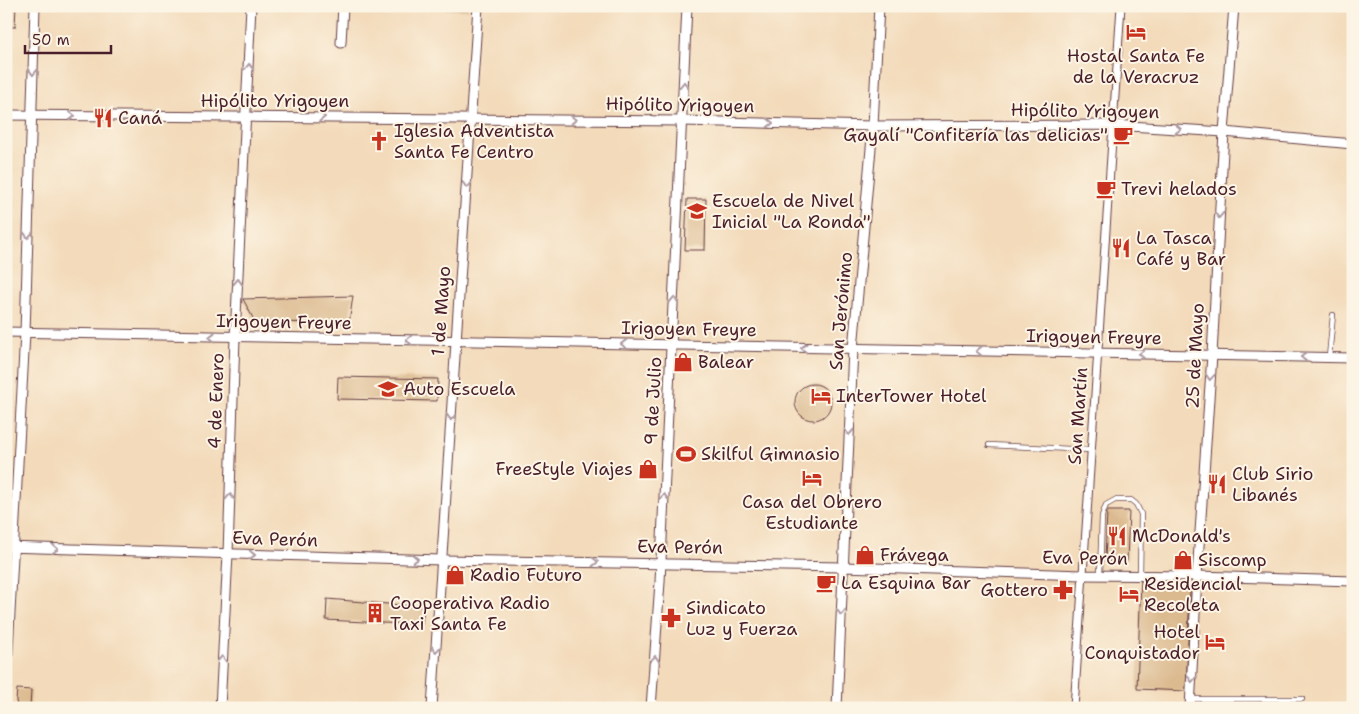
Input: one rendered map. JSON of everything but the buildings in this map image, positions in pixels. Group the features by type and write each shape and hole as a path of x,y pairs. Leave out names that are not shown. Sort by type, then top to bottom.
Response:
{"street":[{"path":"6,687 10,548 25,333 35,6"},
{"name":"4 de Enero","path":"220,708 251,6"},
{"path":"341,43 343,6"},
{"name":"1 de Mayo","path":"432,708 478,6"},
{"name":"9 de Julio","path":"651,708 661,563 687,6"},
{"name":"San Jerónimo","path":"837,708 853,349 873,126 879,6"},
{"name":"San Martín","path":"1074,708 1121,6"},
{"name":"25 de Mayo","path":"1191,703 1224,132 1234,6"},
{"name":"Hipólito Yrigoyen","path":"6,115 682,121 873,126 1114,125 1224,132 1353,144"},
{"name":"Irigoyen Freyre","path":"6,332 1353,358"},
{"name":"Eva Perón","path":"10,548 1353,581"}],"lane":[{"path":"1329,357 1333,315"},
{"path":"989,445 1091,450"},
{"path":"1100,576 1102,516 1106,505 1115,500 1131,500 1136,504 1141,514 1140,576"},
{"path":"1191,703 1302,699"}],"place":[{"name":"Hostal Santa Fe de la Veracruz","path":"1136,32"},
{"name":"Caná","path":"103,118"},
{"name":"Gayalí \"Confitería las delicias\"","path":"1123,135"},
{"name":"Iglesia Adventista Santa Fe Centro","path":"379,141"},
{"name":"Trevi helados","path":"1106,189"},
{"name":"Escuela de Nivel Inicial \"La Ronda\"","path":"697,211"},
{"name":"La Tasca Café y Bar","path":"1121,248"},
{"name":"Balear","path":"683,362"},
{"name":"Auto Escuela","path":"388,389"},
{"name":"InterTower Hotel","path":"821,396"},
{"name":"Skilful Gimnasio","path":"686,454"},
{"name":"FreeStyle Viajes","path":"648,469"},
{"name":"Casa del Obrero Estudiante","path":"812,478"},
{"name":"Club Sirio Libanés","path":"1217,484"},
{"name":"McDonald's","path":"1117,536"},
{"name":"Frávega","path":"865,555"},
{"name":"Siscomp","path":"1183,560"},
{"name":"Radio Futuro","path":"455,575"},
{"name":"La Esquina Bar","path":"826,583"},
{"name":"Gottero","path":"1063,590"},
{"name":"Residencial Recoleta","path":"1129,594"},
{"name":"Cooperativa Radio Taxi Santa Fe","path":"375,613"},
{"name":"Sindicato Luz y Fuerza","path":"671,618"},
{"name":"Hotel Conquistador","path":"1215,642"}]}
